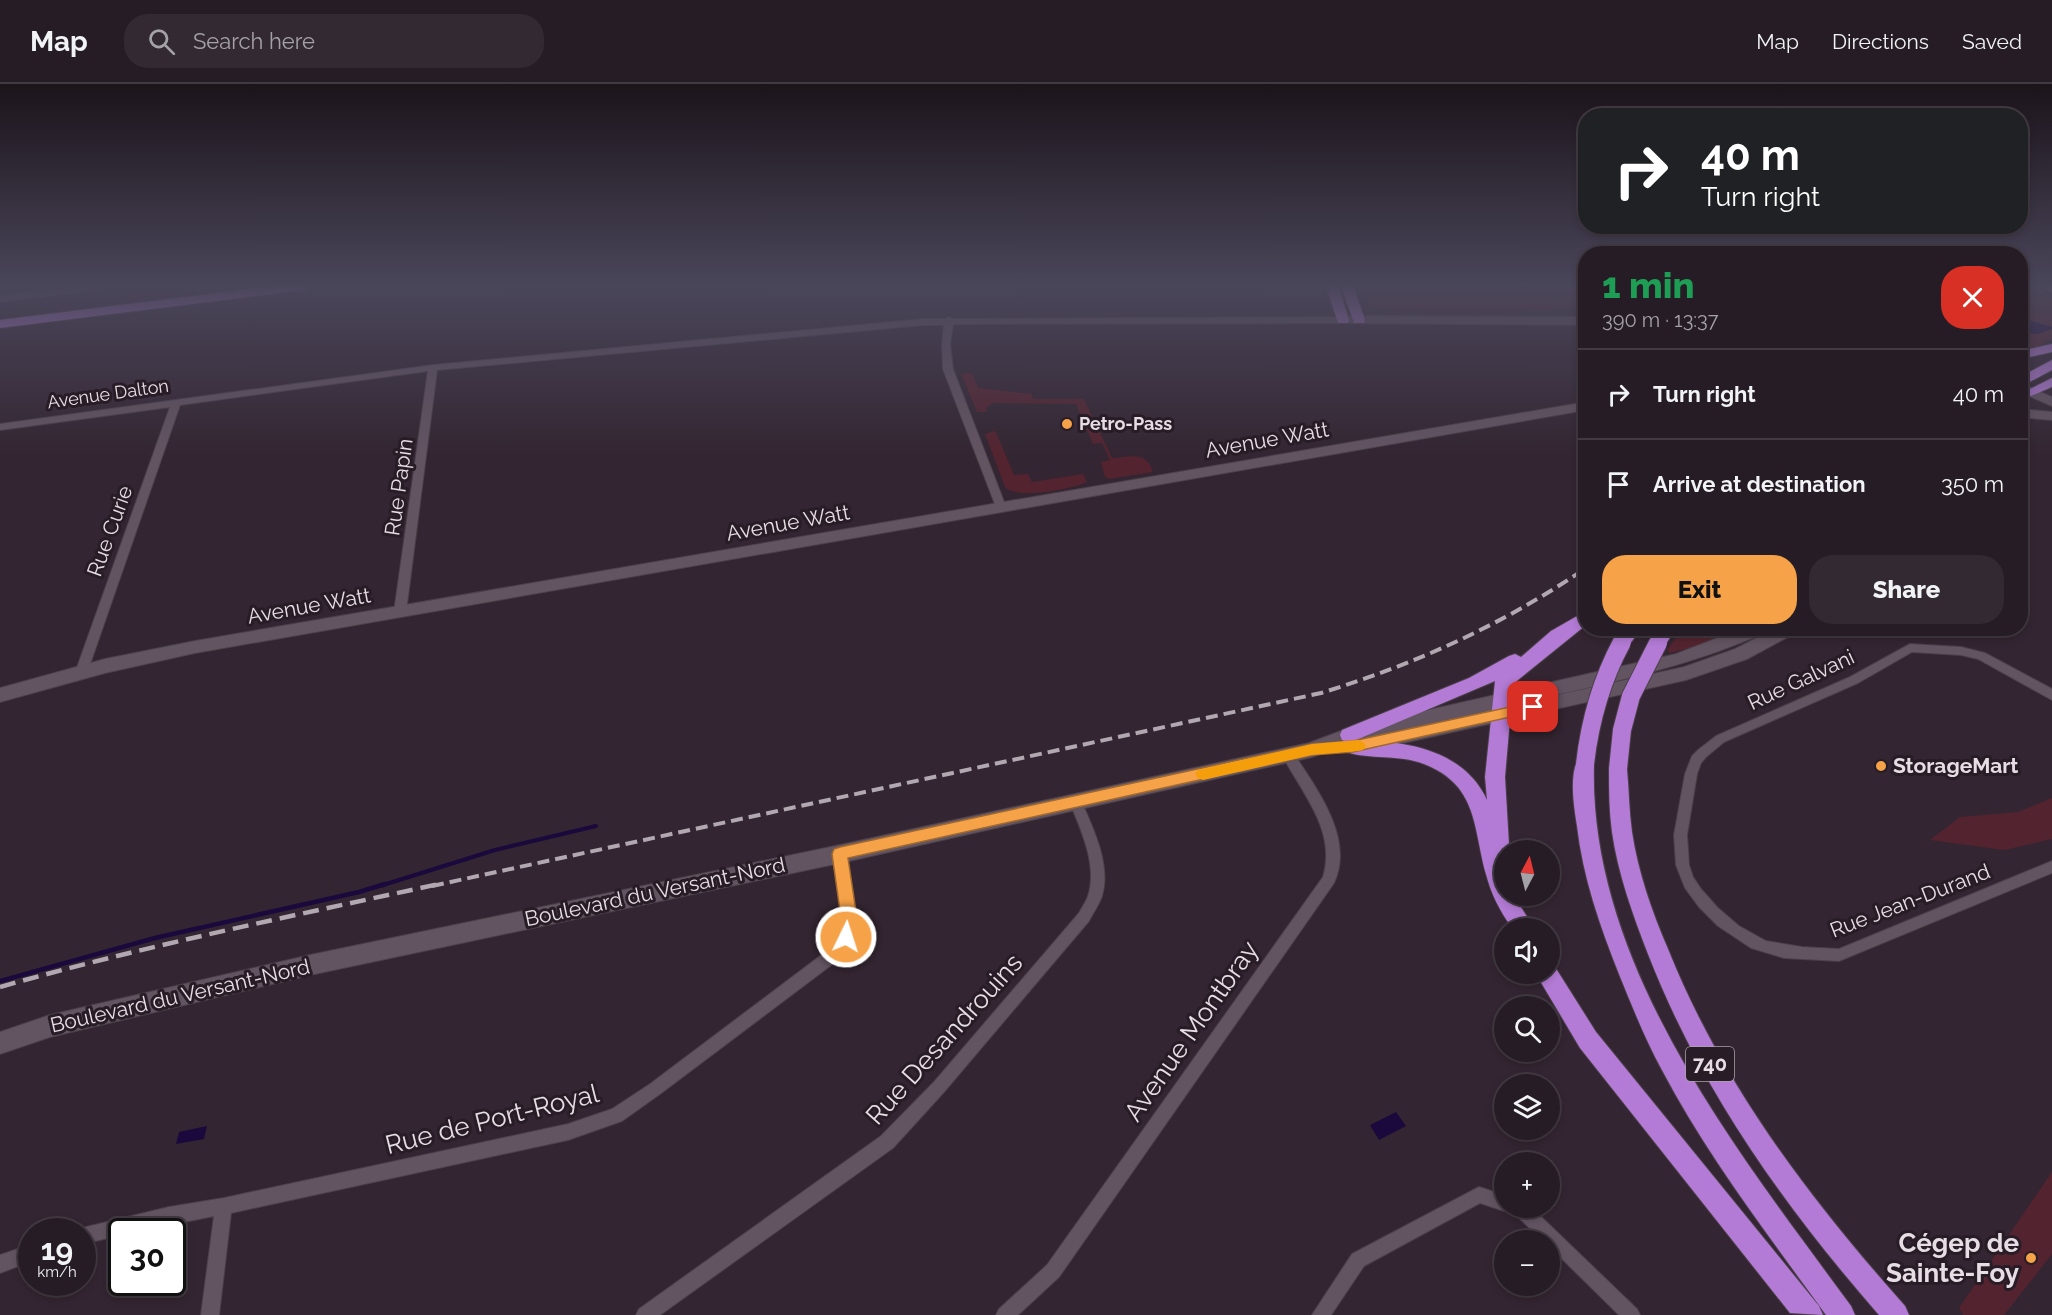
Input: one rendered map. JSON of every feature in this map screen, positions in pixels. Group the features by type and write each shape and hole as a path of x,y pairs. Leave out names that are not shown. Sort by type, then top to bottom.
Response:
{"highway":[{"path":"2028,353 2052,348"},
{"path":"2028,386 2052,364"},
{"path":"2028,389 2052,382"},
{"path":"1351,741 1483,679 1578,622"},
{"path":"1499,840 1494,777 1502,707 1502,686 1507,678 1567,629"},
{"name":"740","path":"1626,636 1608,667 1597,694 1588,728 1583,792 1591,857 1616,943 1642,1004 1676,1072 1711,1131 1842,1315"},
{"name":"740","path":"1663,636 1631,696 1622,730 1618,769 1622,832 1637,895 1671,989 1718,1081 1747,1126 1830,1239 1896,1315"},
{"path":"1351,741 1423,756 1446,766 1467,784 1480,806 1502,894 1518,918"},
{"path":"1553,984 1570,1013 1610,1069 1798,1304 1810,1315"}],"street":[{"name":"Avenue Dalton","path":"0,427 433,368 697,343"},
{"path":"946,343 948,369 1001,507"},
{"name":"Rue Papin","path":"400,612 433,368"},
{"path":"2028,393 2052,402"},
{"path":"2028,395 2052,415"},
{"name":"Rue Curie","path":"81,673 176,403"},
{"name":"Avenue Watt","path":"0,695 165,653 1578,407"},
{"path":"2028,414 2052,415"},
{"name":"Boulevard du Versant-Nord","path":"1502,707 1677,660 1742,636"},
{"name":"Boulevard du Versant-Nord","path":"0,1043 50,1026 310,964 840,854 1502,707 1686,673 1741,654 1776,636"},
{"name":"Rue Galvani","path":"1701,751 1720,739 1854,680 1910,648 1961,651 1981,656 2052,694"},
{"name":"Rue Jean-Durand","path":"1701,751 1693,765 1679,842 1681,859 1689,883 1708,908 1734,929 1764,947 1801,954 1839,955 2052,867"},
{"name":"Avenue Montbray","path":"1013,1313 1053,1271 1329,879 1335,860 1332,838 1288,755"},
{"name":"Rue Desandrouins","path":"645,1315 887,1142 939,1087 1084,917 1096,892 1097,870 1087,829 1076,803"},
{"name":"Rue de Port-Royal","path":"96,1233 169,1215 224,1206 568,1132 616,1115 655,1089 833,955 846,937 849,918 840,854"},
{"path":"1321,1315 1358,1260 1479,1195 1494,1200"},
{"path":"210,1315 224,1206"},
{"path":"1531,1218 1631,1315"},
{"path":"0,1264 18,1257"}],"shaded area":[{"path":"2028,343 2043,343 2028,349"},
{"path":"961,374 973,374 978,388 1032,394 1033,399 1084,399 1112,458 1137,456 1146,460 1153,472 1109,479 1105,477 1101,462 1110,460 1102,443 1093,444 1076,404 993,403 986,408 987,412 977,412"},
{"path":"994,431 1014,475 1028,474 1032,482 1083,474 1087,482 1070,488 1045,492 1011,491 1005,487 985,434"},
{"path":"1677,636 1721,636 1690,648 1670,653 1667,650"},
{"path":"2052,798 2052,839 2004,850 1930,840 1960,817 2018,812"},
{"path":"1396,1112 1406,1126 1379,1140 1370,1125"},
{"path":"207,1126 204,1139 176,1144 179,1132"},
{"path":"2052,1172 2052,1254 2004,1315 1963,1315 1959,1308"}],"waterway":[{"path":"380,886 495,850 596,826"},
{"path":"0,981 155,938 359,892 385,884"}],"railway":[{"path":"432,886 1321,693 1392,669 1458,641 1523,607 1578,573"},
{"path":"0,987 163,945 439,884"}],"slow traffic":[{"path":"1203,774 1312,750 1358,746"}],"place":[{"name":"Petro-Pass","path":"1067,424"},
{"name":"StorageMart","path":"1881,766"},
{"name":"Cégep de Sainte-Foy","path":"2031,1258"}],"route":[{"path":"846,937 849,918 840,854 1312,750 1353,747 1533,707"}]}
